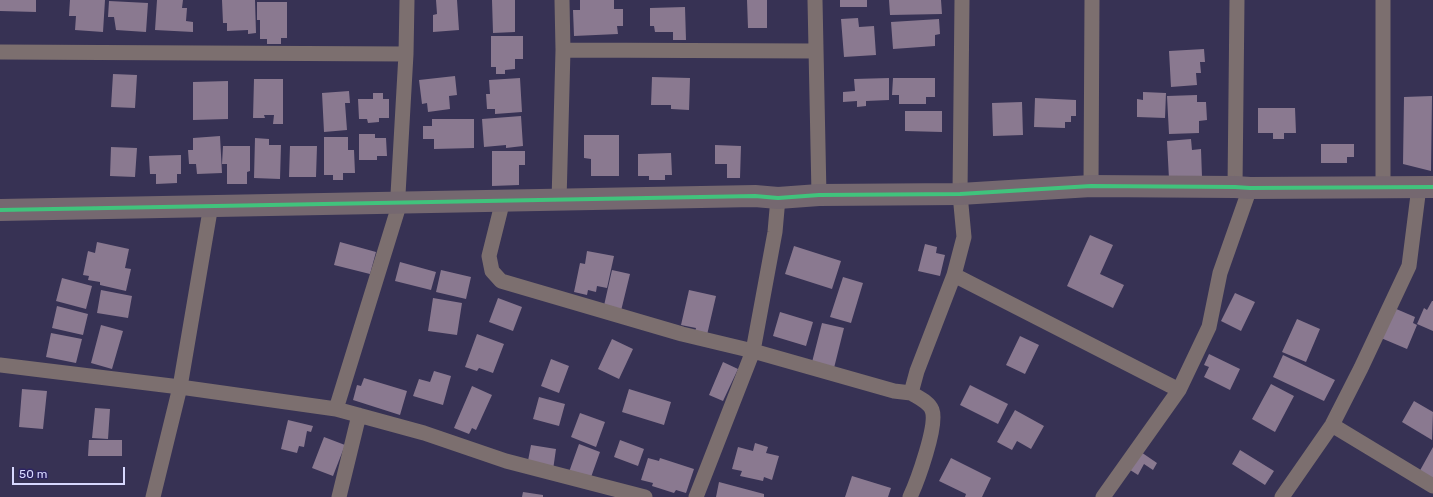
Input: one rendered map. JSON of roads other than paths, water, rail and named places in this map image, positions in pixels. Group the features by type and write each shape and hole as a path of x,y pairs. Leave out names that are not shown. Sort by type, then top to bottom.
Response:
{"street":[{"path":"336,409 399,202 407,0"},
{"path":"559,201 563,50 562,0"},
{"path":"815,0 819,195"},
{"path":"911,393 917,371 954,275 964,237 960,194 962,0"},
{"path":"1091,186 1092,0"},
{"path":"1103,497 1179,390 1209,327 1220,273 1242,187 1237,0"},
{"path":"1383,0 1383,188"},
{"path":"563,50 815,51"},
{"path":"0,52 406,54"},
{"path":"0,210 503,200 559,201 755,196 778,198 819,195 960,194 1091,186 1426,187 1409,266 1361,368 1332,424 1282,497"},
{"path":"696,497 753,351 776,232 778,198"},
{"path":"503,200 489,256 492,271 501,281 682,334 753,351 894,391 911,393 928,404 933,411 933,423 919,478 910,497"},
{"path":"153,497 180,387 211,205"},
{"path":"954,275 1179,390"},
{"path":"0,365 180,387 336,409 424,433 506,461 645,497"},
{"path":"339,497 359,415"},
{"path":"1332,424 1433,486"}]}
